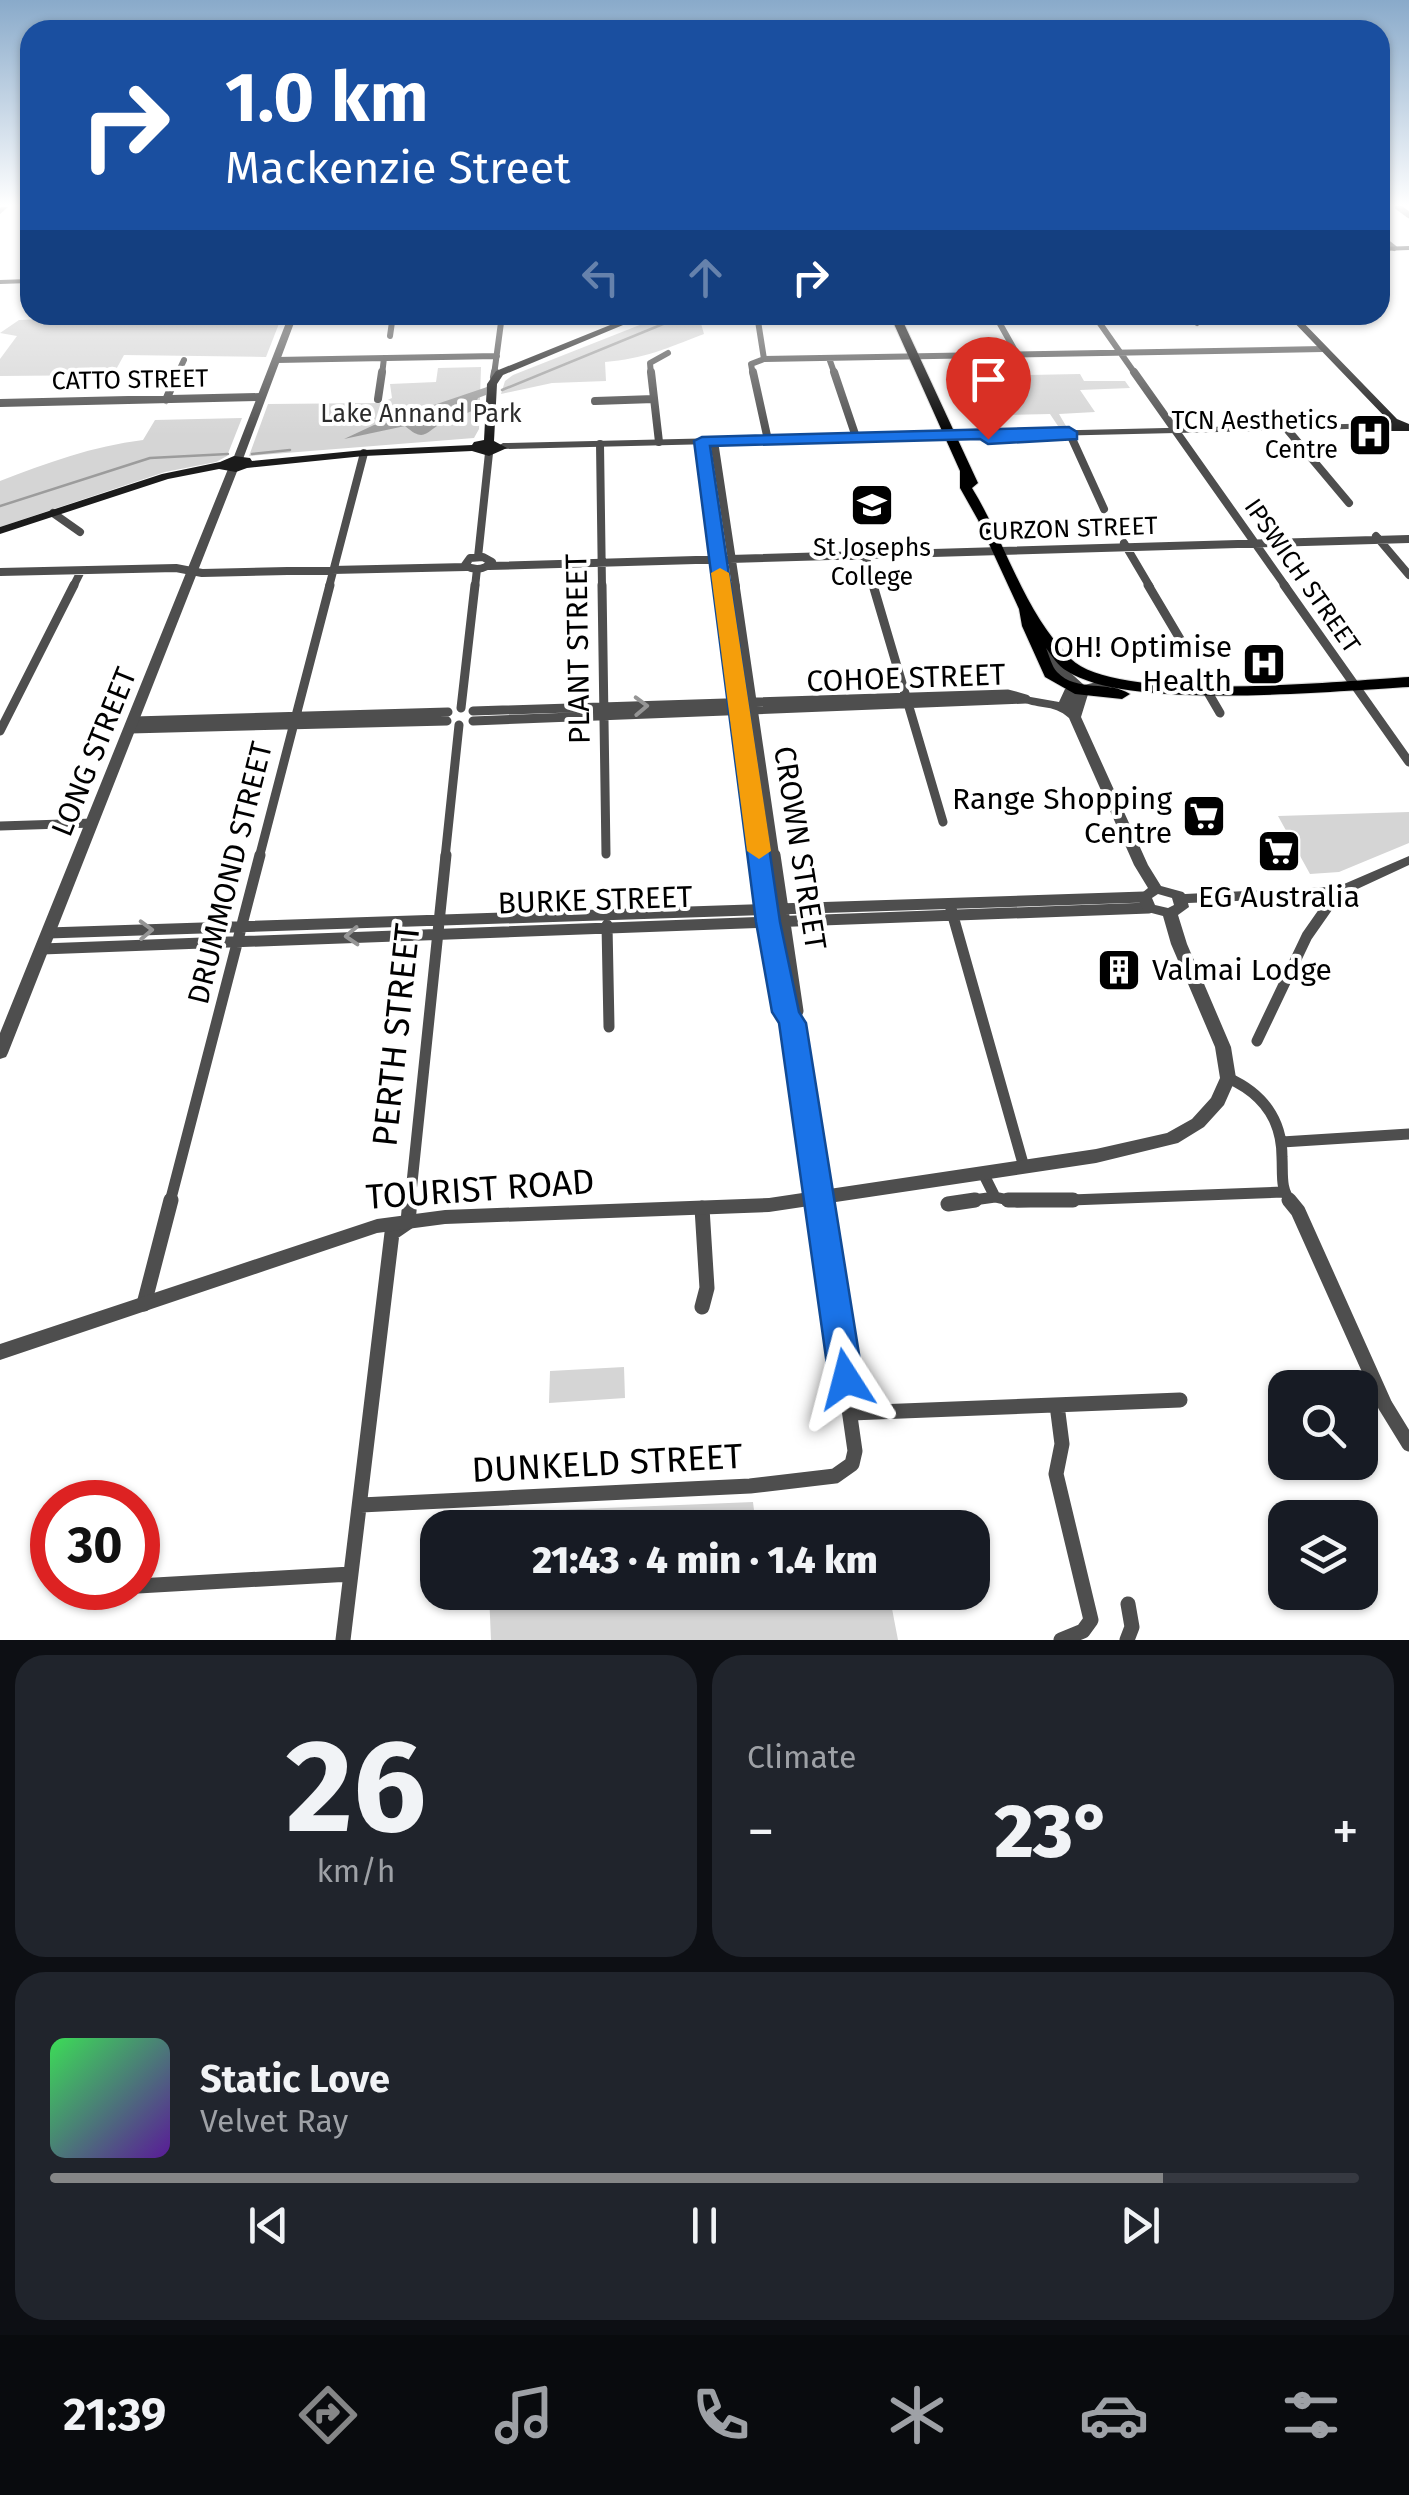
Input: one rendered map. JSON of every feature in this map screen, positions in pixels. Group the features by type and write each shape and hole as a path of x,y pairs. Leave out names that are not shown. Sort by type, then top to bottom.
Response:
{"highway":[{"path":"899,325 964,474 966,488 1026,609 1047,669 1060,682 1111,694 1409,682"},
{"path":"1026,609 1076,671 1110,684 1182,689"}],"main road":[{"path":"489,447 494,386 513,368 618,325"},
{"path":"513,368 629,325"},
{"path":"1300,325 1402,427"},
{"path":"0,531 166,476 364,453 502,446"}],"street":[{"name":"LONG STREET","path":"0,1054 289,325"},
{"path":"390,336 392,325"},
{"path":"494,386 501,325"},
{"path":"756,325 764,360"},
{"path":"1001,325 1018,356"},
{"name":"IPSWICH STREET","path":"1101,325 1409,762"},
{"path":"768,440 752,364 764,360 1323,349"},
{"path":"659,442 650,363 668,353"},
{"path":"378,399 384,358"},
{"path":"276,360 497,358 513,368"},
{"path":"829,358 856,437"},
{"path":"166,400 184,360"},
{"name":"CATTO STREET","path":"1,404 260,397"},
{"path":"595,401 654,400"},
{"path":"988,439 1175,430 1402,427"},
{"path":"1286,428 1349,503"},
{"path":"502,446 1070,434"},
{"path":"1070,434 1104,509"},
{"name":"CROWN STREET","path":"708,441 732,556 786,915 798,1011 792,1023"},
{"name":"CROWN STREET","path":"708,441 718,556 767,915 786,1012 792,1023 852,1413 852,1464"},
{"name":"PLANT STREET","path":"600,444 606,854"},
{"path":"452,720 462,708 470,566 478,557 489,447"},
{"name":"DRUMMOND STREET","path":"144,1304 364,453"},
{"path":"53,513 80,532"},
{"name":"CURZON STREET","path":"490,564 1409,537"},
{"path":"1377,538 1409,575"},
{"path":"1125,545 1183,644"},
{"path":"864,552 943,822"},
{"path":"478,557 490,564"},
{"path":"0,572 194,570 202,574 490,564"},
{"path":"0,731 81,571"},
{"path":"1054,646 1050,650 1055,664 1080,689"},
{"path":"1080,689 1110,684"},
{"path":"1206,688 1220,712"},
{"path":"1069,712 1080,689"},
{"name":"COHOE STREET","path":"473,716 1018,694 1025,700"},
{"path":"1025,700 1069,712 1141,865 1150,898"},
{"path":"462,708 473,716"},
{"path":"132,725 452,720 473,716"},
{"name":"PERTH STREET","path":"343,1640 392,1233 408,1222 438,918 452,720"},
{"path":"0,826 92,823"},
{"path":"1150,898 1176,906 1329,892 1348,888 1409,860"},
{"path":"1150,898 1168,890 1176,906 1179,944 1224,1047 1228,1078 1251,1088 1264,1101 1282,1142 1283,1192 1298,1211 1385,1405 1409,1444"},
{"path":"1257,1041 1307,936 1328,906 1329,892"},
{"name":"BURKE STREET","path":"48,933 438,918 786,915 1150,898"},
{"path":"952,909 1024,1167"},
{"path":"607,914 610,1028"},
{"name":"BURKE STREET","path":"42,949 608,928 767,915"},
{"name":"TOURIST ROAD","path":"0,1352 356,1230 408,1222 702,1208 818,1198 1144,1147 1172,1138 1198,1123 1218,1101 1228,1078"},
{"path":"1282,1142 1409,1134"},
{"path":"984,1173 995,1197"},
{"path":"948,1204 995,1197 1017,1202 1283,1192"},
{"path":"702,1208 707,1288 702,1308"},
{"path":"852,1413 1180,1400"},
{"path":"1058,1405 1062,1444 1056,1474 1091,1620 1083,1631 1061,1640"},
{"name":"DUNKELD STREET","path":"361,1505 750,1486 835,1476 852,1464"},
{"path":"160,1585 352,1574"},
{"path":"1127,1640 1132,1627 1128,1604"}],"green space":[{"path":"19,320 20,325 278,325 266,357 124,355 113,375 0,376 0,359 17,336 0,333"},
{"path":"640,325 701,325 704,334 644,356 605,362 606,381 552,383 501,394 505,381"},
{"path":"962,362 975,362 982,376 1080,374 1084,381 1125,381 1130,388 1080,390 1095,412 1059,414 1066,426 1058,426 1050,414 1010,415 1004,405 996,405 982,379 970,378"},
{"name":"Lake Annand Park","path":"481,367 479,429 474,438 249,456 268,404 381,403 392,398 390,384 436,382 438,368"},
{"path":"242,418 227,456 216,462 165,472 0,527 0,481 88,451 143,440 155,420"},
{"path":"1409,812 1409,843 1339,872 1310,874 1278,816"},
{"path":"624,1367 625,1398 549,1403 550,1371"},
{"path":"753,1502 754,1510 559,1510"},
{"path":"490,1610 892,1610 898,1640 491,1640"}],"shaded area":[{"path":"487,387 486,395 478,398 472,411 426,434 417,434 405,426 344,439 374,425 402,421 428,407"}],"waterway":[{"path":"502,390 661,325"},
{"path":"252,454 290,450"},
{"path":"0,506 150,458 228,454"}],"slow traffic":[{"path":"720,573 759,851"}],"place":[{"name":"TCN Aesthetics Centre","path":"1370,435"},
{"name":"St Josephs College","path":"872,505"},
{"name":"OH! Optimise Health","path":"1264,664"},
{"name":"Range Shopping Centre","path":"1204,816"},
{"name":"EG Australia","path":"1279,851"},
{"name":"Valmai Lodge","path":"1119,970"}],"route":[{"path":"846,1379 792,1023 786,1012 768,922 702,441 1069,432 1071,436 988,439"}]}
